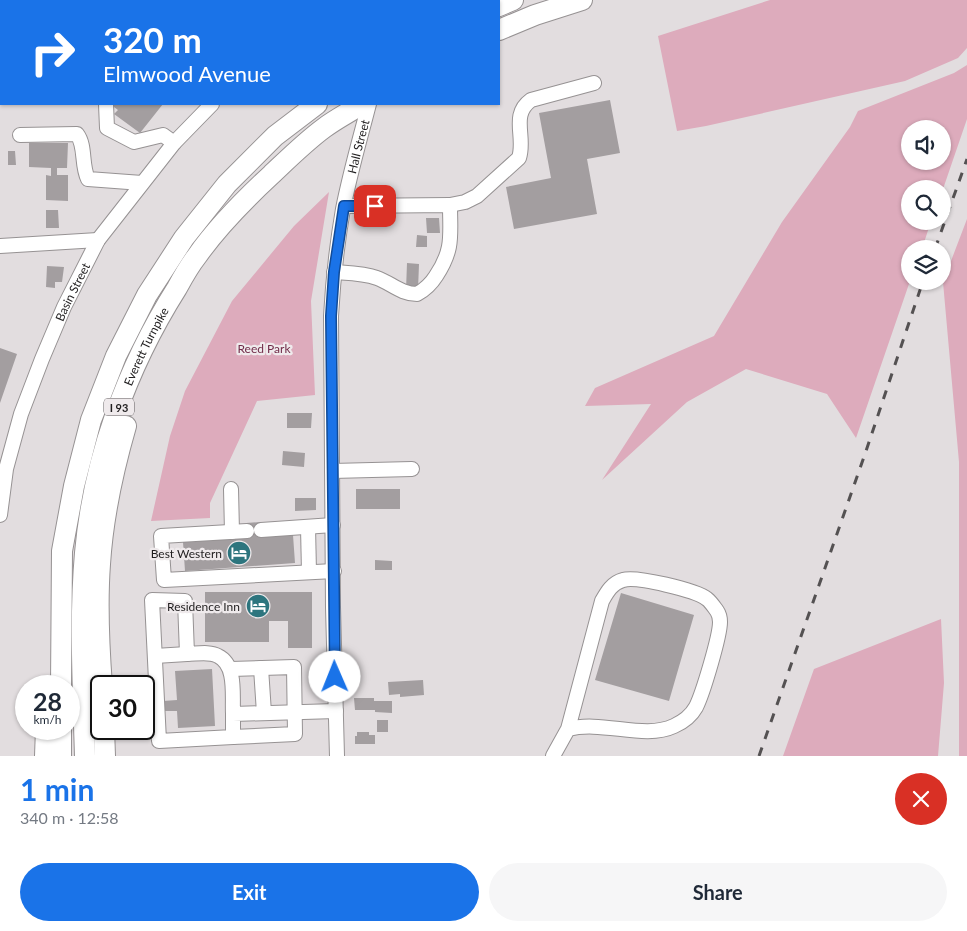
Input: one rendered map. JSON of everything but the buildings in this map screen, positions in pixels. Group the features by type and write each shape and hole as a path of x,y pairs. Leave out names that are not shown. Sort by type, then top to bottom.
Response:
{"highway":[{"path":"500,6 513,0"},
{"path":"500,30 535,15 582,0"},
{"name":"Everett Turnpike","path":"61,675 62,551 74,486 91,420 116,356 147,295 184,238 227,184 275,136 316,105"},
{"name":"Everett Turnpike","path":"85,756 82,609 85,552 96,484 104,451 122,397 165,307 196,256 241,204 298,149 324,127 360,105"},
{"path":"101,675 99,645 100,565 108,498 119,449 139,387 196,256"},
{"path":"47,675 50,610 62,551"},
{"path":"45,756 46,740"},
{"path":"61,740 61,756"},
{"path":"105,740 106,756"}],"street":[{"path":"344,206 450,205 465,202 477,196 519,158 521,150 519,122 524,105 532,100 594,83"},
{"path":"106,105 107,128 134,142 163,135 174,143"},
{"name":"Basin Street","path":"0,515 5,453 64,307 98,240 174,143 211,105"},
{"name":"Hall Street","path":"337,756 331,340 334,272 344,206 369,105"},
{"path":"20,135 77,134 81,139 85,173 88,179 142,183"},
{"path":"334,272 370,276 409,294 417,294 424,290 430,285 444,264 448,254 450,244 450,205"},
{"path":"0,246 98,240"},
{"path":"332,471 412,469"},
{"path":"231,489 232,532"},
{"path":"261,530 333,525"},
{"path":"308,527 309,572"},
{"path":"247,531 161,536 164,580 334,571"},
{"path":"553,756 568,729 598,615 608,590 614,584 622,580 643,580 698,594 713,605 720,623 718,634 701,694 696,707 685,720 664,730 651,732 599,726 581,726 568,729"},
{"path":"187,654 184,600 152,600 160,741 295,734 294,667 231,669"},
{"path":"155,656 208,653 219,656 231,669 233,737"},
{"path":"261,668 264,713"},
{"path":"233,714 336,712"}],"green space":[{"path":"770,0 967,0 967,48 958,58 905,81 677,131 658,36"},
{"path":"967,65 967,119 951,166 951,120 901,120 901,170 950,170 946,180 901,180 901,230 928,230 925,240 901,240 901,290 907,290 856,438 827,394 746,369 687,402 602,480 651,404 585,406 595,388 714,336 782,222 850,127 858,111 954,73"},
{"name":"Reed Park","path":"329,192 311,301 315,395 257,401 210,503 210,518 151,521 170,436 185,391 232,301 294,226"},
{"path":"967,219 967,756 959,756 959,462 944,290 951,290 951,261"},
{"path":"941,619 944,683 938,756 783,756 814,669"}],"railway":[{"path":"938,240 967,159"},
{"path":"759,756 865,454 920,290"}],"place":[{"name":"Best Western","path":"239,553"},
{"name":"Residence Inn","path":"258,606"}],"route":[{"path":"335,677 331,348 334,272 344,206 375,206"}]}
